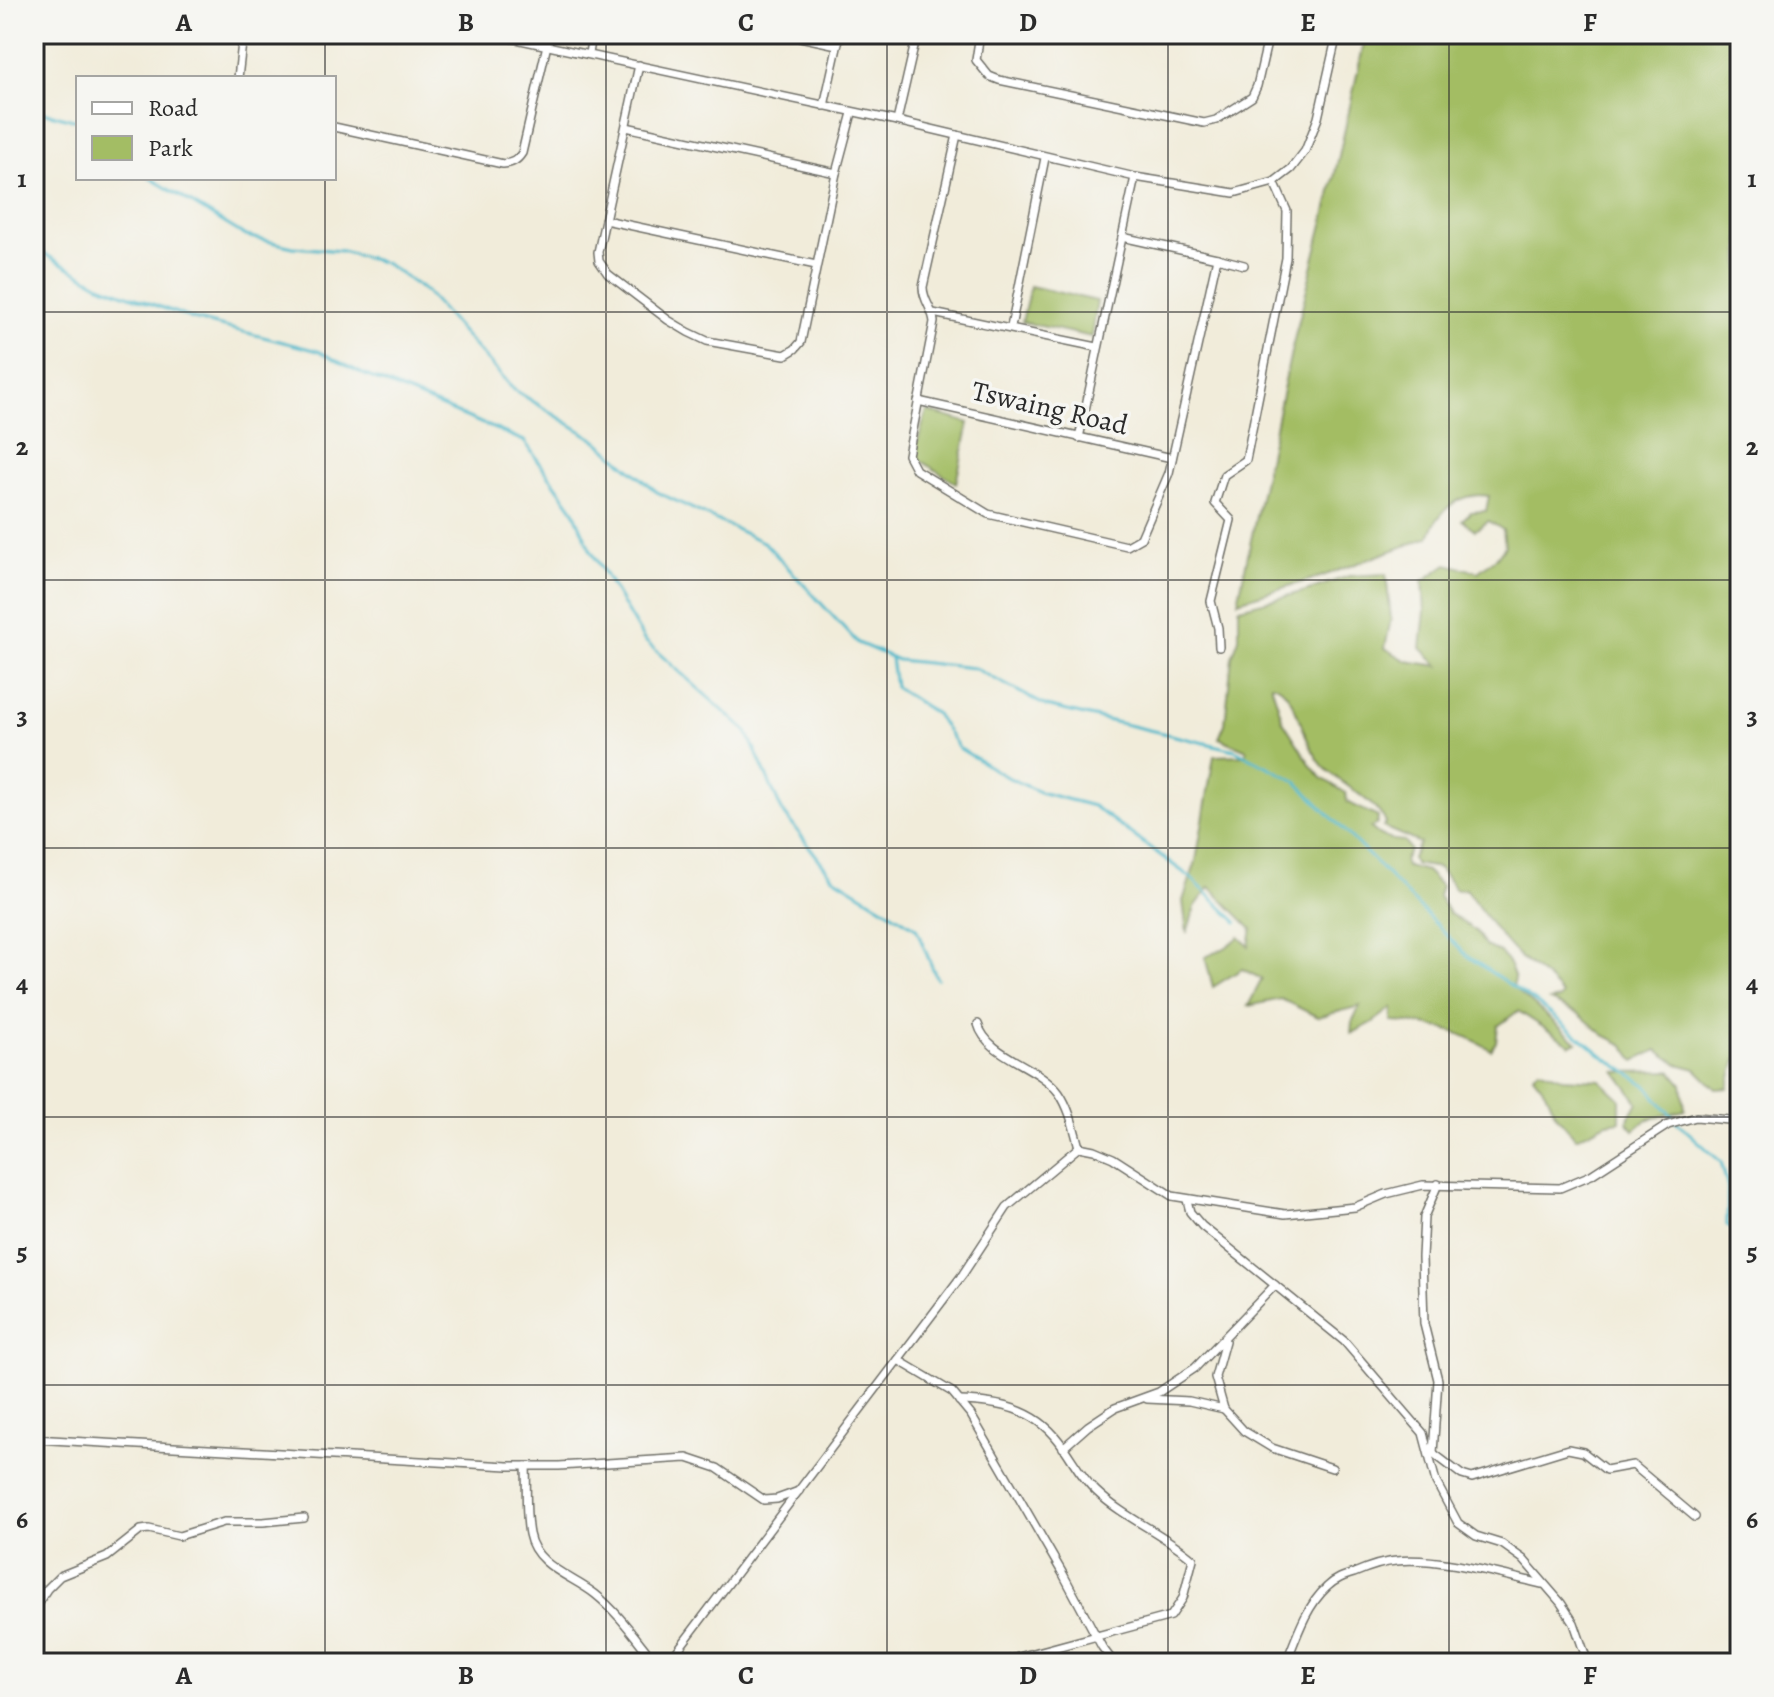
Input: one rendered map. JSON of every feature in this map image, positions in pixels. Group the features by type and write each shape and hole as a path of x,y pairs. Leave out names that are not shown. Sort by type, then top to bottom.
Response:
{"street":[{"path":"238,76 243,34"},
{"path":"492,34 897,121 1045,158 1234,193 1274,182 1291,169 1305,151 1313,135 1337,34"},
{"path":"589,54 592,34"},
{"path":"786,34 837,45"},
{"path":"824,106 840,34"},
{"path":"897,121 917,34"},
{"path":"980,34 976,60 989,76 999,80 1204,123 1216,120 1252,97 1257,86 1269,37 1242,34"},
{"path":"336,127 503,164 518,160 547,45"},
{"path":"639,65 598,252 603,269 668,320 707,341 775,354 791,353 801,342 836,173 852,113"},
{"path":"626,127 836,173"},
{"path":"957,135 923,287 934,322 907,451 916,470 988,514 1127,546 1141,538 1172,458 1217,258"},
{"path":"1011,327 1045,158"},
{"path":"1079,438 1135,177"},
{"path":"1219,647 1211,601 1231,520 1215,503 1224,475 1246,460 1286,258 1287,211 1274,182"},
{"path":"605,220 816,265"},
{"path":"1122,237 1244,265"},
{"path":"933,313 1097,347"},
{"name":"Tswaing Road","path":"918,401 1172,458"},
{"path":"978,1024 986,1040 1040,1075 1058,1092 1068,1109 1079,1147"},
{"path":"1079,1147 1113,1158 1172,1196 1285,1214 1346,1209 1423,1185 1560,1188 1591,1175 1668,1125 1692,1117 1740,1121"},
{"path":"668,1663 963,1274 1007,1207 1079,1147"},
{"path":"1438,1184 1424,1217 1422,1257 1424,1324 1438,1380 1431,1451 1436,1482 1458,1523 1476,1536 1511,1550 1545,1584 1574,1623 1588,1663"},
{"path":"1187,1200 1190,1212 1202,1226 1344,1341 1416,1423 1431,1451 1462,1475 1472,1478 1568,1449 1577,1450 1603,1469 1633,1465 1695,1517"},
{"path":"1063,1448 1115,1408 1159,1392 1195,1368 1275,1285"},
{"path":"1226,1339 1215,1377 1224,1409 1244,1431 1272,1448 1332,1468"},
{"path":"898,1360 952,1392 971,1415 1114,1663"},
{"path":"1141,1398 1189,1401 1224,1409"},
{"path":"959,1401 990,1402 1017,1408 1048,1431 1098,1493 1193,1559 1183,1598 1171,1616 997,1663"},
{"path":"34,1439 526,1466 687,1458 717,1468 764,1500 799,1491"},
{"path":"526,1466 529,1535 538,1555 595,1594 656,1663"},
{"path":"34,1609 60,1576 107,1557 141,1530 179,1536 224,1522 304,1518"},
{"path":"1286,1663 1299,1630 1326,1587 1336,1579 1379,1563 1400,1560 1461,1566 1545,1584"}],"green space":[{"path":"1366,34 1740,34 1740,1058 1736,1060 1728,1088 1716,1089 1696,1069 1678,1064 1657,1050 1635,1061 1624,1045 1604,1035 1579,1014 1550,1001 1562,995 1509,946 1465,889 1456,890 1439,868 1414,864 1412,858 1420,843 1383,827 1386,822 1374,807 1322,765 1308,742 1291,701 1279,686 1271,684 1283,721 1312,767 1322,778 1346,793 1347,802 1378,817 1377,824 1371,828 1386,838 1404,841 1410,850 1404,860 1406,866 1426,871 1441,886 1438,896 1449,913 1477,932 1485,946 1500,952 1510,966 1515,979 1513,987 1577,1042 1571,1045 1518,1011 1498,1026 1496,1042 1491,1050 1468,1037 1443,1029 1392,1022 1392,1008 1351,1034 1352,1022 1360,1006 1318,1017 1281,999 1248,1006 1262,979 1242,969 1213,987 1205,957 1239,937 1249,946 1252,929 1210,887 1195,907 1187,933 1183,901 1196,861 1214,756 1245,755 1247,750 1219,738 1225,724 1232,657 1239,638 1239,608 1349,576 1386,574 1391,619 1385,648 1407,661 1439,666 1421,648 1425,611 1423,581 1447,564 1478,572 1505,546 1503,530 1489,521 1475,530 1462,520 1471,512 1486,511 1489,496 1469,496 1444,511 1429,537 1320,577 1238,601 1291,352"},
{"path":"1030,286 1097,301 1092,337 1022,322"},
{"path":"927,411 969,423 956,483 918,459 916,447"},
{"path":"1539,1069 1562,1078 1600,1080 1620,1099 1620,1121 1607,1123 1576,1138 1556,1115 1546,1092 1533,1075"},
{"path":"1671,1071 1682,1084 1685,1110 1646,1120 1634,1130 1627,1122 1638,1102 1616,1072"}],"waterway":[{"path":"34,110 76,120"},
{"path":"153,180 246,236 293,247 342,251 385,263 425,291 513,389 597,441 657,492 765,543 858,643 898,660 974,668 1046,706 1235,750 1296,781 1467,956 1537,1003 1606,1058 1646,1085 1677,1122 1721,1162 1728,1188 1727,1225 1740,1234"},
{"path":"34,248 100,285 193,319 318,351 363,374 524,441 573,509 590,549 644,640 747,732 782,811 832,876 916,928 937,979"},
{"path":"891,658 895,687 936,714 959,748 1003,775 1039,792 1093,806 1190,877 1237,922"}]}
